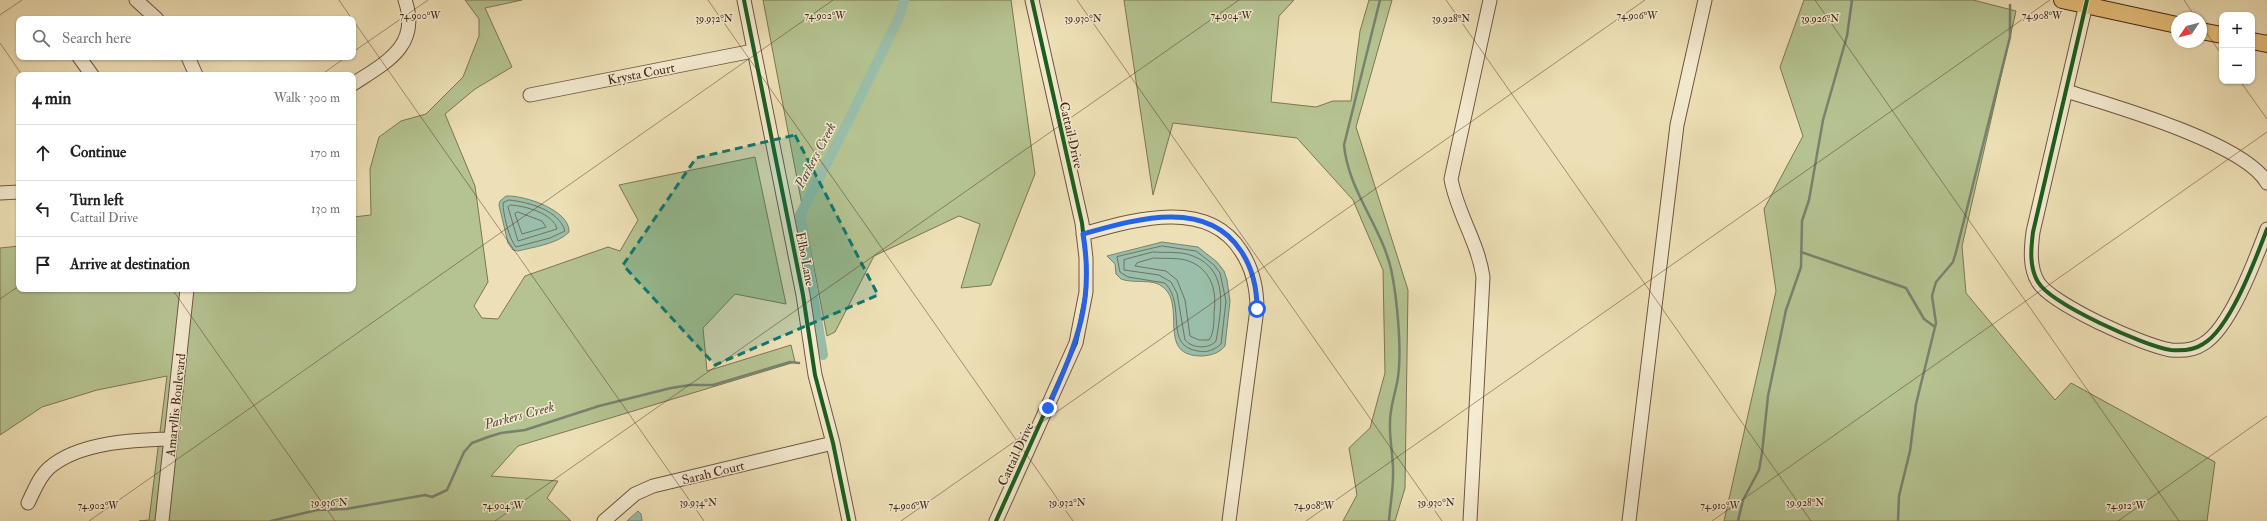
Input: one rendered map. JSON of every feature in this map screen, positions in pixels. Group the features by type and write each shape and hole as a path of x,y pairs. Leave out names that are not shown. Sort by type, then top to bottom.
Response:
{"main road":[{"path":"2062,0 2086,3 2171,24"},
{"path":"2207,32 2219,34"},
{"path":"2255,42 2267,44"}],"street":[{"path":"136,0 154,16"},
{"path":"356,82 384,66 400,49 407,35 409,15 405,0"},
{"name":"Elbo Lane","path":"744,0 803,295 815,375 833,443 840,488 848,521"},
{"name":"Cattail Drive","path":"996,521 1076,343 1086,292 1086,258 1083,234 1032,0"},
{"path":"1470,521 1483,277 1479,255 1453,190 1451,178 1490,0"},
{"path":"1629,521 1677,125 1705,0"},
{"path":"2086,3 2031,246 2033,271 2038,282 2054,299 2090,318 2150,344 2172,350 2193,349 2212,338 2226,320 2267,229"},
{"name":"Krysta Court","path":"530,95 753,51"},
{"path":"81,60 90,72"},
{"path":"189,60 195,72"},
{"path":"2066,91 2139,114 2208,142 2245,160 2263,175 2267,183"},
{"path":"0,193 16,192"},
{"path":"1083,234 1151,219 1186,217 1210,223 1220,229 1230,237 1245,257 1255,281 1257,309 1229,521"},
{"name":"Amaryllis Boulevard","path":"162,521 187,292"},
{"path":"28,502 41,477 48,469 64,458 91,449 126,441 170,439"},
{"name":"Sarah Court","path":"604,521 635,494 653,486 833,443"}],"highlighted area":[{"path":"795,135 878,295 715,365 623,265 696,158"}],"shaded area":[{"path":"465,0 522,0 485,8 512,67 475,89 445,114 475,186 488,282 474,306 482,318 498,319 525,276 608,247 620,251 638,220 619,185 755,157 786,304 735,294 703,328 707,371 791,345 795,362 518,446 491,476 558,481 547,498 571,521 139,521 149,520 167,376 97,390 42,407 0,435 0,248 16,246 16,292 356,292 356,217 371,215 370,169 379,137 401,121 426,114 463,77 479,36 479,19"},
{"path":"763,0 1011,0 1035,174 991,285 961,288 980,224 959,216 874,256 835,332 827,336"},
{"path":"1124,0 1294,0 1279,16 1271,102 1316,107 1333,101 1351,101 1360,31 1369,0 1392,0 1356,127 1408,290 1405,488 1395,521 1343,521 1357,495 1349,448 1370,428 1385,373 1383,270 1353,200 1297,138 1173,123 1153,195"},
{"path":"1804,0 1973,0 2016,11 1962,246 1966,293 2055,400 2071,383 2215,462 2207,521 1724,521 1776,291 1764,209 1803,136 1780,67"}],"water":[{"path":"506,196 524,198 545,205 562,217 567,224 569,232 552,242 518,251 513,250 508,243 499,205 500,201"},
{"path":"1162,242 1198,247 1217,262 1224,271 1230,301 1225,346 1218,352 1203,356 1188,354 1180,348 1176,340 1173,306 1170,295 1159,284 1121,279 1116,274 1115,264 1107,256"},
{"path":"638,511 641,514 642,521 627,521"}],"waterway":[{"name":"Parkers Creek","path":"823,355 800,215 846,126 900,15 904,0"},
{"path":"1380,0 1344,145 1347,161 1358,193 1386,253 1391,269 1397,308 1399,365 1390,416 1393,487 1389,521"},
{"path":"1738,521 1743,500 1759,470 1768,396 1786,310 1801,267 1802,221 1809,200 1823,120 1847,36 1852,0"},
{"path":"1898,521 1899,496 1910,451 1916,404 1936,323 1932,296 1936,282 1953,262 1956,252 2010,37 2010,5"},
{"path":"1801,252 1906,288 1924,319 1935,327"},
{"name":"Parkers Creek","path":"271,521 317,510 346,509 425,495 432,497 447,490 464,452 472,443 488,437 501,433 525,430 599,406 671,388 690,385 713,385 790,362 799,363"}],"cycle path":[{"path":"744,0 803,295 815,375 833,443 849,521"},
{"path":"996,521 1076,343 1086,292 1086,258 1082,223 1032,0"},
{"path":"2087,0 2033,232 2031,251 2032,264 2038,282 2046,291 2060,301 2120,333 2158,347 2171,350 2192,349 2203,344 2213,336 2223,324 2241,292 2267,229"}],"route":[{"path":"1048,408 1070,359 1081,326 1086,292 1086,258 1083,234 1162,217 1186,217 1210,223 1230,237 1245,257 1255,281 1257,309"}]}
